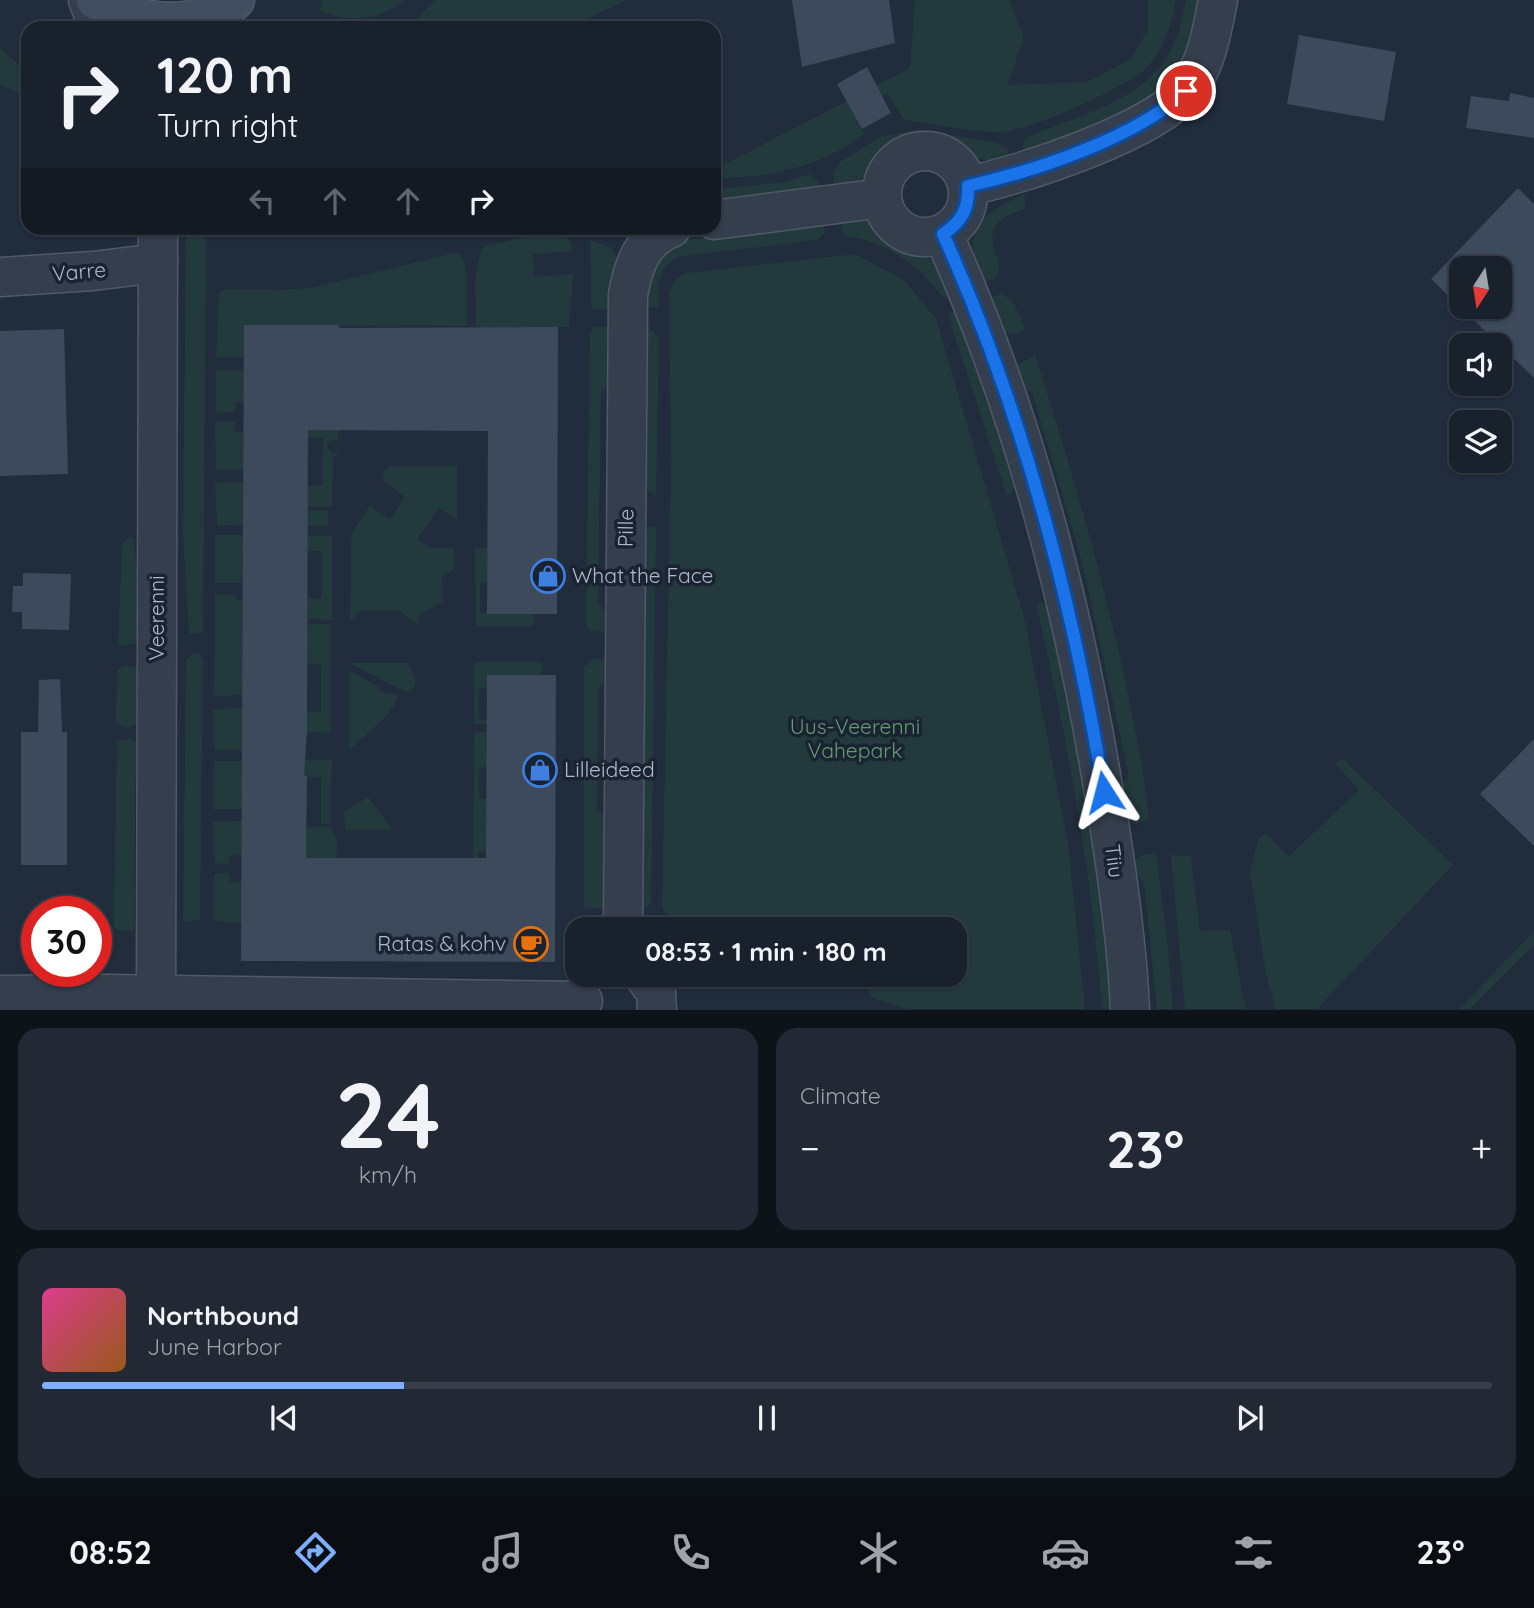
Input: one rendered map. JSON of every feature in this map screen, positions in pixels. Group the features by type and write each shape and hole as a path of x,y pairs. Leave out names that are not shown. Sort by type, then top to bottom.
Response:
{"main road":[{"path":"96,0 115,12 147,21"},
{"path":"178,21 225,10"}],"street":[{"path":"88,0 96,21"},
{"path":"968,186 1024,173 1118,134 1167,109 1186,91 1202,64 1218,0"},
{"path":"919,152 945,156 963,174 968,186 966,209 953,228 943,234 916,237 903,232 885,211 882,198 888,173 907,155 919,152"},
{"path":"721,219 882,198"},
{"name":"Tiiu","path":"943,234 971,296 992,354 1044,519 1087,691 1114,854 1130,1010"},
{"name":"Pille","path":"623,917 628,295 637,260 657,235"},
{"name":"Varre","path":"0,277 93,271 158,245"},
{"name":"Veerenni","path":"156,1002 158,245"},
{"path":"652,987 656,992 657,1010"},
{"path":"0,995 156,1002 589,995"}],"green space":[{"path":"323,0 404,0 374,16 354,18 321,11"},
{"path":"435,0 627,0 583,21 415,21"},
{"path":"915,0 1009,0 1024,36 1008,85 1087,82 1131,59 1148,29 1148,0 1176,0 1166,37 1146,68 1118,86 1053,117 999,132 963,129 904,120 887,93 852,111 864,134 847,146 793,169 754,176 721,178 721,166 910,68"},
{"path":"1186,0 1201,0 1186,50 1165,82 1149,97 1130,109 1024,153 1023,142 1029,136 1108,105 1143,83 1158,69 1170,52 1178,33"},
{"path":"0,48 21,67 21,94 0,85"},
{"path":"919,130 998,143 1007,148 1010,157 984,160 939,137 911,137 889,150 862,178 835,190 833,174 840,162 882,136"},
{"path":"810,174 818,181 821,192 721,204 721,189 785,182"},
{"path":"1024,194 1024,209 1005,217 995,228 992,237 998,272 982,284 974,250 977,227 994,211"},
{"path":"839,219 861,219 871,223 903,248 924,254 941,270 955,295 946,298 941,295 922,273 886,248 844,236"},
{"path":"824,221 825,232 817,240 678,257 662,272 658,307 642,308 647,272 674,242"},
{"path":"186,235 206,235 203,632 189,634 183,534"},
{"path":"530,235 564,235 573,251 533,254 534,277 573,274 569,327 489,327 488,375 480,375 481,327 476,327 475,286 479,256 483,247"},
{"path":"590,240 611,248 616,257 615,310 593,309"},
{"path":"454,253 460,254 466,268 466,326 245,325 244,357 216,357 219,292 227,289 310,288"},
{"name":"Uus-Veerenni Vahepark","path":"855,254 904,280 936,319 1024,617 1068,843 1085,1009 906,1009 870,997 870,987 967,987 967,917 669,917 662,908 671,466 669,295 677,279 687,273"},
{"path":"1002,294 1013,301 1025,329 1015,334 1002,332 987,298"},
{"path":"960,309 1016,485 1007,497 949,318 951,312"},
{"path":"647,326 659,338 656,496 642,487"},
{"path":"593,327 606,327 615,332 614,380 601,392 598,603 610,616 611,624 606,632 590,631 586,624 590,334"},
{"path":"1035,355 1085,518 1126,684 1149,820 1137,824 1124,817 1118,789 1129,776 1082,562 1032,392 1016,384 1016,366"},
{"path":"216,370 244,370 339,416 338,442 335,439 329,441 327,448 332,453 340,452 333,458 332,507 308,507 308,486 322,486 323,438 244,438 244,470 216,470 215,422 235,422 235,433 249,432 249,403 236,402 235,412 216,413"},
{"path":"389,466 457,466 457,520 439,508 417,539 430,548 453,548 454,569 442,577 442,602 419,615 419,626 398,610 360,611 350,623 351,534 370,506 390,520 405,497 381,478"},
{"path":"243,482 244,510 328,511 328,526 217,525 215,483"},
{"path":"656,527 651,904 642,910 645,531"},
{"path":"215,535 245,535 243,583 215,583"},
{"path":"274,536 332,536 332,620 307,619 308,599 322,598 322,551 273,550"},
{"path":"128,538 133,538 139,581 137,643 120,646 122,544"},
{"path":"475,548 487,548 487,582 480,583 480,613 534,614 533,626 476,626"},
{"path":"215,595 236,595 237,600 243,600 243,623 331,624 331,733 307,732 307,712 321,712 321,665 307,663 242,695 214,696"},
{"path":"1041,602 1052,609 1074,708 1117,1009 1102,1009 1085,855 1068,755 1036,604"},
{"path":"193,654 200,654 203,663 200,919 188,922 183,921 186,659"},
{"path":"592,659 607,659 610,678 598,689 597,809 609,821 607,906 602,909 584,907 584,667"},
{"path":"474,662 542,662 541,675 487,675 487,688 479,689 479,719 487,720 487,724 474,724"},
{"path":"349,663 408,663 416,682 412,691 404,691"},
{"path":"124,666 137,667 136,725 127,728 116,722 117,670"},
{"path":"349,670 379,687 378,690 387,695 389,692 398,697 383,719 349,751"},
{"path":"242,708 244,750 214,750 213,709"},
{"path":"474,732 487,732 487,767 479,768 479,799 536,799 487,851 478,852 478,883 473,887"},
{"path":"129,739 136,742 134,931 117,930 114,926 117,741"},
{"path":"1342,758 1453,865 1317,1009 1276,1009 1266,974 1250,873 1258,839 1265,833 1289,856 1359,790 1335,763"},
{"path":"332,760 330,824 321,824 321,777 242,776 242,809 213,809 214,761"},
{"path":"368,797 393,830 345,830 344,812"},
{"path":"242,821 306,849 306,827 331,827 337,840 336,871 351,961 306,962 306,938 241,923 213,921 214,874 229,873 229,882 249,882 249,856 230,855 229,864 214,863 213,822"},
{"path":"1156,853 1173,1009 1157,1009 1144,882 1131,870 1136,859 1142,855"},
{"path":"1171,855 1191,856 1200,931 1230,930 1246,1009 1185,1009"},
{"path":"1534,931 1534,945 1470,1009 1459,1009"}],"building":[{"path":"792,0 889,0 895,43 802,67"},
{"path":"1299,35 1396,52 1384,121 1287,104"},
{"path":"867,67 891,113 862,129 837,84"},
{"path":"1510,93 1534,98 1534,138 1466,128 1471,96 1509,101"},
{"path":"1518,188 1534,204 1534,378 1512,357 1512,333 1487,333 1473,319 1512,319 1512,256 1453,256"},
{"path":"1449,260 1449,296 1431,279"},
{"path":"244,325 339,325 339,328 558,327 557,614 487,614 488,431 308,430 307,732 304,776 307,776 306,858 486,858 487,675 556,675 555,962 241,961"},
{"path":"64,329 68,474 0,476 0,331"},
{"path":"23,573 71,574 69,630 22,629 22,612 12,612 13,586 23,586"},
{"path":"60,679 62,732 67,732 67,865 21,865 21,732 38,732 39,680"},
{"path":"1534,739 1534,846 1480,794"}],"place":[{"name":"What the Face","path":"548,576"},
{"name":"Lilleideed","path":"540,770"},
{"name":"Ratas & kohv","path":"531,944"}],"route":[{"path":"1104,792 1087,691 1044,519 992,354 971,296 943,234 961,219 969,198 968,186 1024,173 1141,124 1167,109 1186,91"}]}
